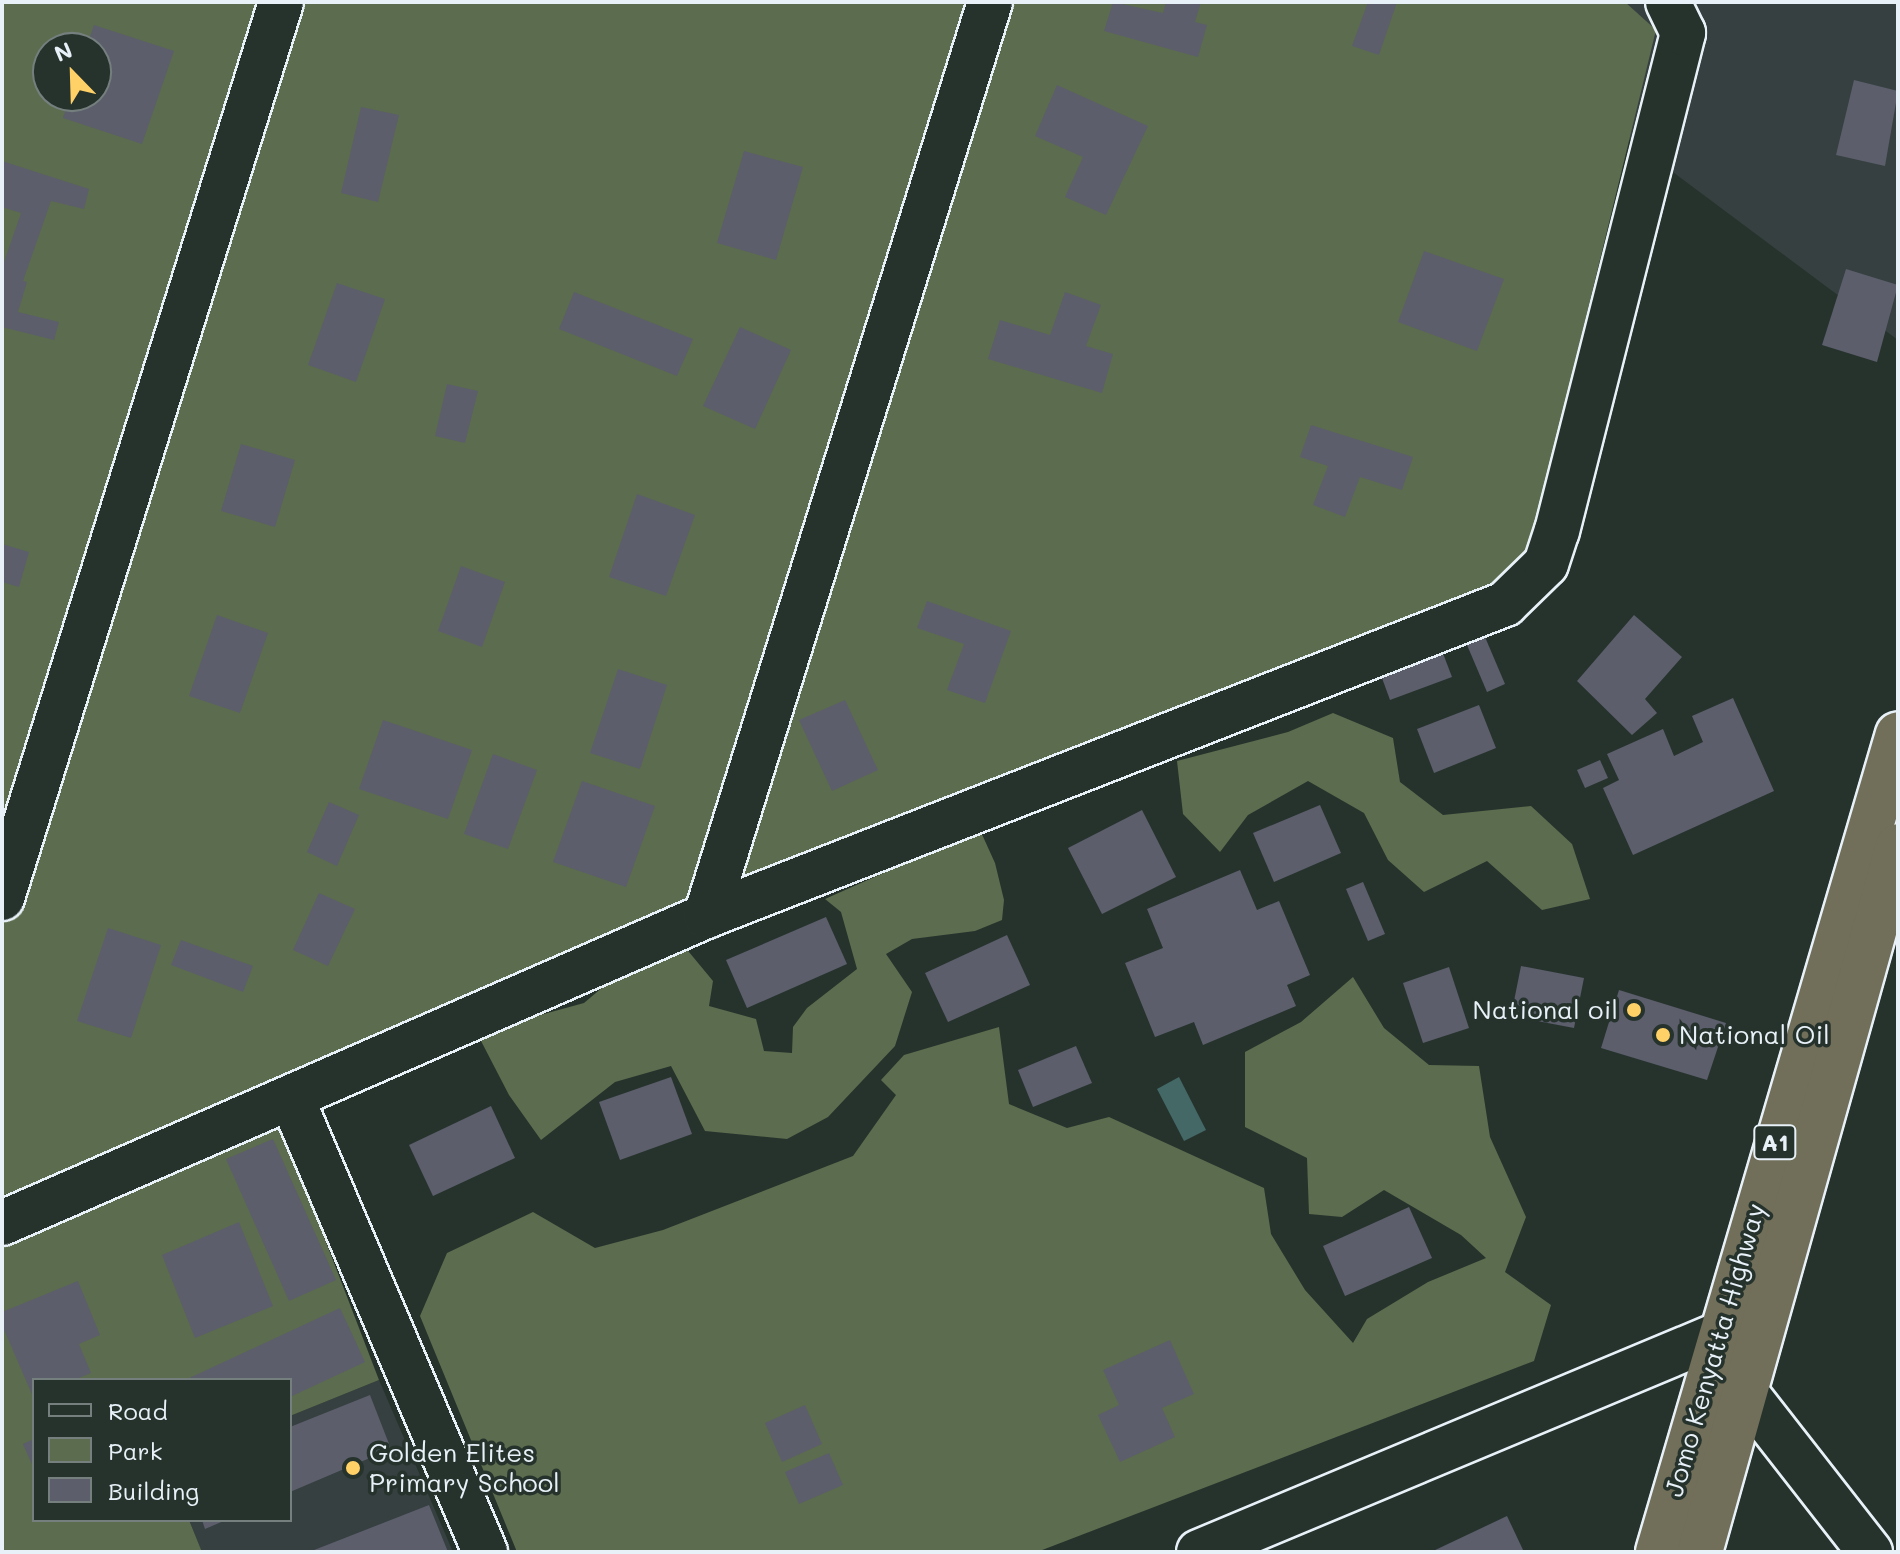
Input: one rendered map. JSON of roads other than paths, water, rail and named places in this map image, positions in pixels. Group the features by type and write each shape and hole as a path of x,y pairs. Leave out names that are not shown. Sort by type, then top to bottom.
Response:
{"highway":[{"name":"Jomo Kenyatta Highway","path":"1658,1552 1718,1335 1898,734"},
{"name":"Jomo Kenyatta Highway","path":"1700,1552 1898,846"}],"street":[{"path":"2,898 281,2"},
{"path":"706,916 990,2"},
{"path":"2,1223 706,916 1505,604 1531,584 1546,564 1557,531 1683,33 1668,2"},
{"path":"291,1097 485,1552"},
{"path":"1199,1552 1718,1335"},
{"path":"1745,1392 1870,1552"}],"water":[{"path":"1179,1077 1206,1130 1184,1141 1157,1089"}],"place":[{"name":"National oil","path":"1634,1010"},
{"name":"National Oil","path":"1663,1035"},
{"name":"Golden Elites Primary School","path":"353,1468"}]}
